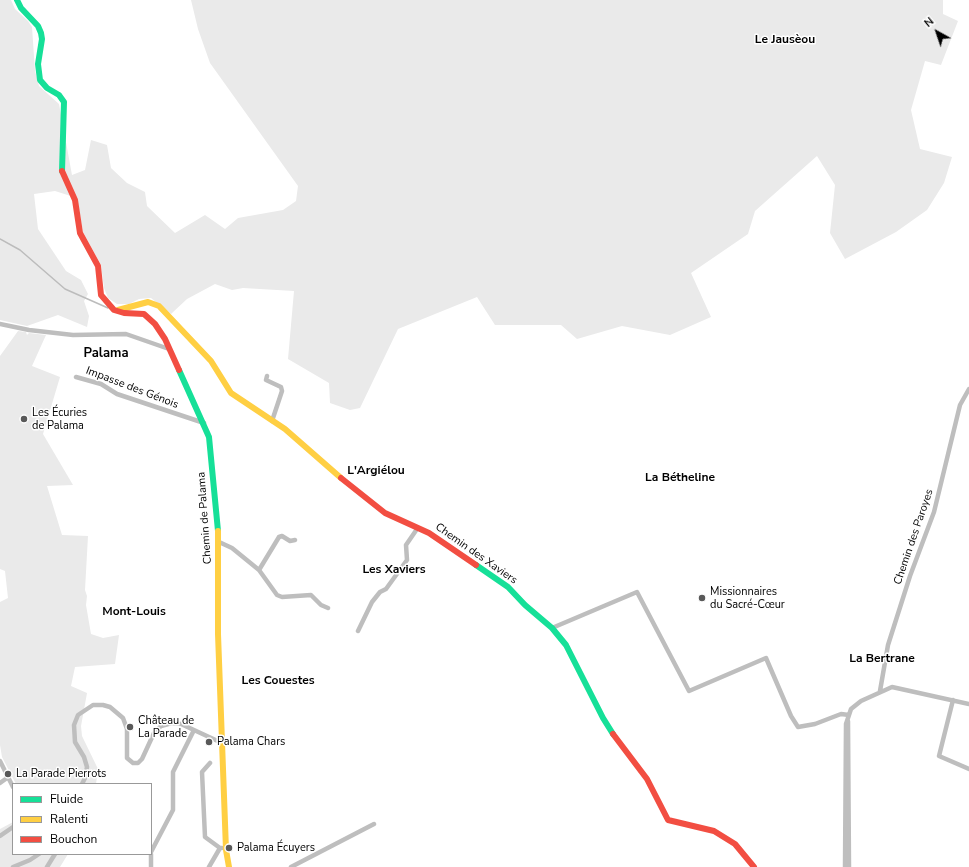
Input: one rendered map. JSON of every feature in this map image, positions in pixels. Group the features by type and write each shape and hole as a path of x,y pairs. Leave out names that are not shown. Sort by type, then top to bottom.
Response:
{"street":[{"path":"17,0 21,8 38,26 41,33 42,39 38,64 40,80 47,88 59,95 64,102 62,176 75,200 80,233 98,266 101,295 104,301 114,310"},
{"name":"Chemin des Xaviers","path":"114,310 148,302 159,306 211,361 231,393 285,429 339,477 385,513 435,537 508,587 525,605 552,628 571,653 603,718 615,737 647,779 668,820 714,831 735,844 754,867"},
{"name":"Chemin de Palama","path":"114,310 124,313 144,314 160,331 204,423 209,438 219,542 218,634 222,743 223,848 229,867"},
{"path":"0,324 29,330 73,335 126,334 169,349"},
{"path":"267,376 266,380 280,387 282,391 272,421"},
{"name":"Impasse des Génois","path":"76,377 101,384 117,394 204,423"},
{"name":"Chemin des Paroyes","path":"880,691 888,645 910,576 934,512 960,405 969,389"},
{"path":"358,631 372,602 380,592 386,589 407,560 406,545 417,529"},
{"path":"259,570 279,537 282,536 290,540 295,540"},
{"path":"219,542 232,548 259,570 277,595 282,597 311,595 321,605 328,608"},
{"path":"552,628 637,592 689,691 766,658 791,716 798,727 841,714 848,717"},
{"path":"847,866 848,717 854,706 880,691 896,688 969,704"},
{"path":"953,700 939,756 969,769"},
{"path":"82,783 87,767 84,757 75,742 74,725 78,715 89,707 97,704 110,707 123,718 127,729 127,758 133,763 138,763 142,759 152,736 162,726 175,723 222,743"},
{"path":"152,851 173,810 173,772 194,730"},
{"path":"0,762 12,786"},
{"path":"209,867 223,848 205,837 202,772 210,762"},
{"path":"0,783 7,778"},
{"path":"291,867 374,824"},
{"path":"0,836 12,828"},
{"path":"13,867 38,855"},
{"path":"47,867 54,855"},
{"path":"151,855 151,867"}],"shaded area":[{"path":"0,0 11,0 15,9 28,21 32,27 35,71 39,86 59,104 72,175 85,170 91,140 107,145 111,168 127,183 145,192 147,206 175,233 205,215 225,229 238,218 283,210 296,201 298,186 210,63 198,29 191,0 943,0 943,14 958,21 941,65 925,61 911,110 920,149 952,157 944,183 927,210 896,232 845,259 830,233 835,185 817,156 755,211 748,234 691,273 711,317 670,335 622,326 577,339 561,325 495,325 477,297 398,329 360,408 350,410 330,403 329,383 288,359 294,291 243,288 232,290 215,284 187,299 171,314 151,298 139,299 129,304 117,304 108,298 104,288 101,265 83,232 77,198 55,191 34,194 38,229 66,271 81,280 88,294 84,301 89,316 87,327 58,315 27,326 0,320"},
{"path":"18,331 26,332 27,335 29,333 46,335 32,366 60,377 43,434 73,485 47,486 62,535 88,536 85,590 91,634 103,638 119,635 115,664 75,667 71,686 87,693 81,726 82,736 98,769 96,783 15,783 2,757 0,745 0,602 8,598 5,571 0,569 0,356"},
{"path":"12,823 12,855 67,855 60,867 0,867 0,829"}],"waterway":[{"path":"0,239 20,250 65,289 108,308"}],"traffic: fast":[{"path":"17,0 21,8 38,26 41,33 42,39 38,64 40,80 47,88 59,95 64,102 62,171"},
{"path":"179,370 209,437 218,531"},
{"path":"476,565 508,587 525,605 552,628 566,645 603,718 613,734"}],"traffic: slow":[{"path":"118,310 148,302 159,306 211,361 231,393 285,429 341,478"},
{"path":"218,531 218,634 226,850 229,867"}],"traffic: jam":[{"path":"62,171 75,200 80,233 98,266 101,295 114,310 124,313 144,314 155,324 165,339 179,370"},
{"path":"341,478 385,513 429,533 476,565"},
{"path":"613,734 647,779 668,820 714,831 735,844 754,867"}],"place":[{"name":"Les Écuries de Palama","path":"24,419"},
{"name":"Missionnaires du Sacré-Cœur","path":"702,598"},
{"name":"Château de La Parade","path":"130,727"},
{"name":"Palama Chars","path":"209,742"},
{"name":"La Parade Pierrots","path":"8,774"},
{"name":"Palama Écuyers","path":"229,848"}],"district":[{"name":"Le Jausèou","path":"785,40"},
{"name":"Palama","path":"106,354"},
{"name":"L'Argiélou","path":"376,471"},
{"name":"La Bétheline","path":"680,478"},
{"name":"Les Xaviers","path":"394,570"},
{"name":"Mont-Louis","path":"134,612"},
{"name":"La Bertrane","path":"882,659"},
{"name":"Les Couestes","path":"278,681"}]}
